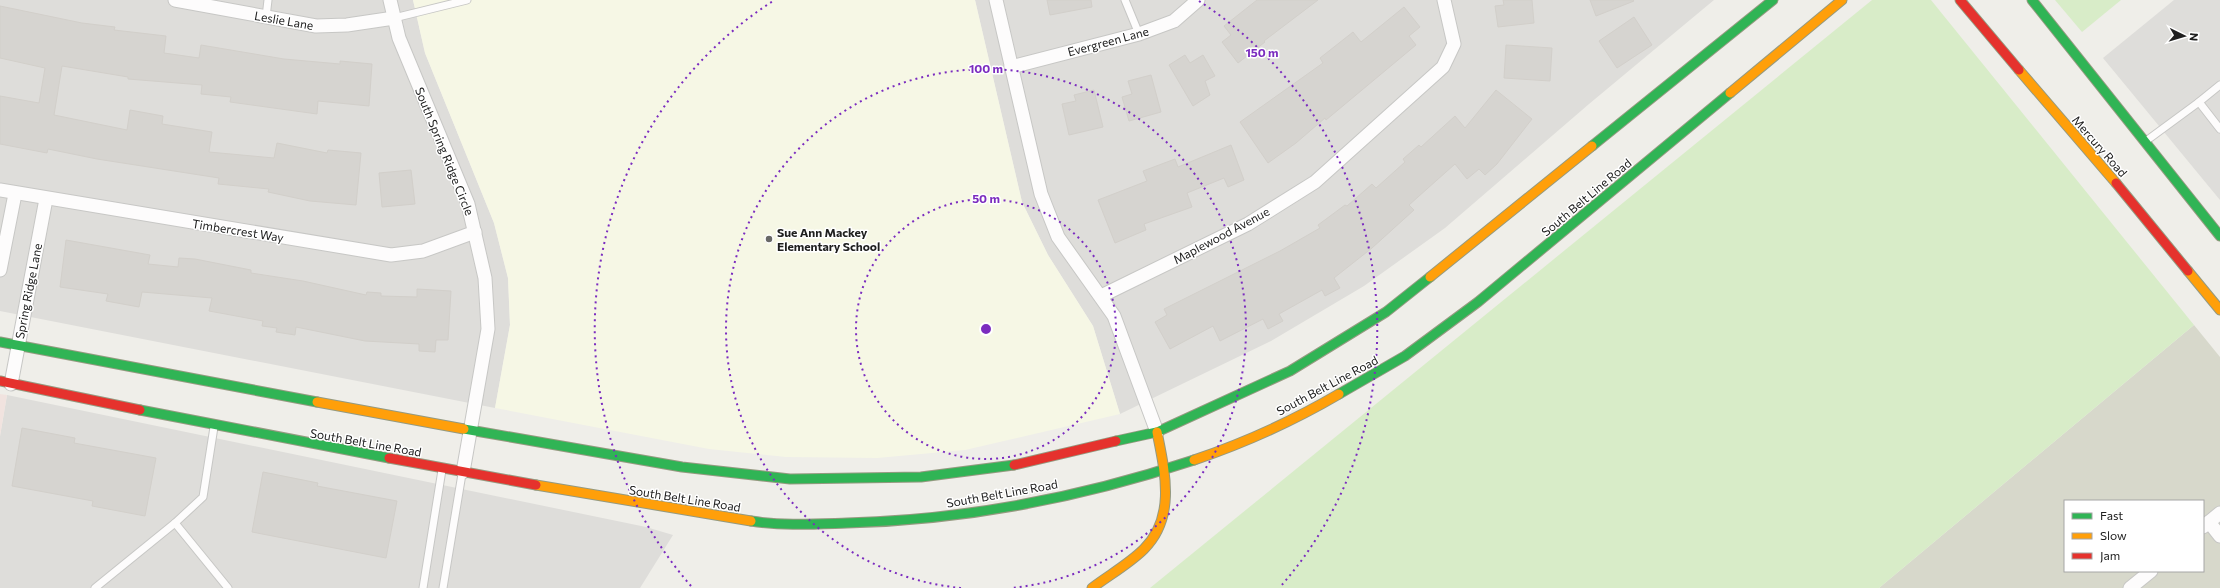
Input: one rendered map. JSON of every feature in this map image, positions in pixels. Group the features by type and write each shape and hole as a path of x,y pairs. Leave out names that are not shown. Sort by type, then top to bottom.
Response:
{"main road":[{"name":"South Belt Line Road","path":"0,342 472,431 682,467 790,479 921,478 1007,467 1157,432 1290,371 1386,312 1773,0"},
{"name":"South Belt Line Road","path":"5,382 215,425 463,472 631,502 777,525 885,522 987,511 1074,493 1164,470 1229,448 1313,409 1405,356 1478,302 1842,0"},
{"name":"Mercury Road","path":"1960,0 2137,207 2220,310"},
{"path":"2032,0 2220,236"},
{"path":"1092,588 1144,548 1160,528 1168,486 1157,432"}],"street":[{"name":"Leslie Lane","path":"175,0 316,26 347,25 394,18"},
{"name":"South Spring Ridge Circle","path":"390,0 399,38 468,204 485,278 488,329 472,431 463,472"},
{"path":"996,0 1041,194 1058,237 1114,316 1157,432"},
{"name":"Evergreen Lane","path":"1011,67 1140,34 1174,21 1198,0"},
{"name":"Maplewood Avenue","path":"1101,296 1248,224 1315,182 1443,67 1454,44 1444,0"},
{"name":"Timbercrest Way","path":"0,190 15,194 391,255 423,251 475,232"},
{"path":"0,270 15,194"},
{"name":"Spring Ridge Lane","path":"5,382 17,345 46,199"},
{"path":"2220,513 2206,525 2220,536"},
{"path":"2130,588 2149,572"}],"lane":[{"path":"266,17 268,0"},
{"path":"394,18 467,0"},
{"path":"1125,0 1140,34"},
{"path":"2146,142 2220,85"},
{"path":"2199,102 2220,129"},
{"path":"95,588 175,523 203,498 215,425"},
{"path":"423,588 442,468"},
{"path":"443,588 463,472"},
{"path":"175,523 228,588"}],"shaded area":[{"path":"0,0 413,0 425,53 494,223 508,278 510,325 495,408 0,311"},
{"name":"Sue Ann Mackey Elementary School","path":"413,0 975,0 1022,202 1048,255 1093,326 1120,414 965,450 877,458 786,457 709,449 495,408 510,325 508,278 494,223 425,53"},
{"path":"975,0 1714,0 1589,104 1445,228 1364,286 1271,341 1120,414 1093,326 1048,255 1022,202"},
{"path":"2174,0 2220,0 2220,200 2103,58"},
{"path":"2194,325 2220,357 2220,588 1879,588"},
{"path":"0,394 7,395 0,436"},
{"path":"7,395 646,527 673,535 640,588 0,588 0,436"}],"green space":[{"path":"1872,0 1931,0 2194,325 1879,588 1150,588"},
{"path":"2055,0 2121,0 2082,32"}],"building":[{"path":"1047,0 1091,0 1092,7 1050,15"},
{"path":"1257,0 1318,0 1238,63 1222,42 1231,35 1224,26"},
{"path":"1503,0 1532,0 1534,23 1498,27 1495,6 1504,5"},
{"path":"1590,0 1633,0 1634,1 1596,16"},
{"path":"0,6 82,23 115,27 114,30 166,36 164,53 199,58 201,45 284,59 340,64 340,61 372,64 369,106 318,101 317,114 230,102 231,97 201,94 202,85 128,79 128,77 62,66 54,115 127,130 130,110 163,116 162,124 212,132 209,152 274,158 277,143 327,153 328,150 361,153 356,205 310,201 268,192 269,189 218,184 219,178 97,159 48,149 47,153 0,144 0,96 39,103 45,68 0,58"},
{"path":"1404,7 1420,27 1409,36 1416,45 1326,120 1325,118 1296,143 1268,163 1240,122 1323,63 1320,58 1353,32 1361,42"},
{"path":"1634,17 1652,45 1617,68 1599,41"},
{"path":"1506,45 1552,48 1550,81 1504,78"},
{"path":"1185,55 1190,63 1203,55 1215,76 1205,81 1210,95 1193,106 1169,65"},
{"path":"1151,75 1161,112 1129,121 1122,97 1132,94 1128,81"},
{"path":"1094,90 1103,127 1069,135 1062,104 1076,101 1074,95"},
{"path":"1496,90 1532,119 1497,164 1485,175 1479,169 1467,179 1455,164 1409,205 1414,210 1372,248 1334,278 1340,288 1325,296 1322,290 1279,314 1283,321 1268,329 1263,319 1220,341 1213,326 1170,349 1155,322 1167,315 1164,309 1280,251 1320,228 1318,225 1345,205 1347,206 1372,184 1376,188 1405,162 1403,159 1419,145 1421,147 1455,116 1465,128"},
{"path":"1231,145 1244,180 1228,187 1224,178 1187,193 1192,207 1144,224 1146,230 1115,243 1098,200 1147,181 1143,171 1175,159 1178,167"},
{"path":"411,170 415,204 382,207 379,173"},
{"path":"66,240 150,255 148,264 178,267 179,258 195,259 251,270 251,273 303,281 366,295 367,292 381,293 381,296 417,297 417,289 451,291 448,340 436,340 435,352 419,351 419,344 365,341 296,327 295,335 276,332 277,328 262,326 263,321 209,311 212,298 142,292 139,307 106,301 108,294 60,287"},
{"path":"22,428 75,438 74,443 156,458 145,516 92,506 93,501 12,486"},
{"path":"263,472 318,483 317,486 397,501 386,558 252,532"}],"traffic: fast":[{"path":"1592,146 1773,0"},
{"path":"2032,0 2220,236"},
{"path":"1339,394 1405,356 1478,302 1730,93"},
{"path":"1116,441 1157,432 1290,371 1386,312 1430,277"},
{"path":"0,342 317,402"},
{"path":"140,410 389,458"},
{"path":"464,429 682,467 790,479 921,477 1014,465"},
{"path":"751,521 787,524 847,523 891,521 979,512 1109,485 1194,460"}],"traffic: slow":[{"path":"1730,93 1842,0"},
{"path":"2019,70 2116,183"},
{"path":"1430,277 1592,146"},
{"path":"2188,271 2220,310"},
{"path":"1194,460 1268,431 1339,394"},
{"path":"317,402 464,429"},
{"path":"1092,588 1125,565 1144,549 1154,536 1161,523 1166,494 1163,463 1157,432"},
{"path":"536,485 751,521"}],"traffic: jam":[{"path":"1960,0 2019,70"},
{"path":"2116,183 2188,271"},
{"path":"0,381 140,410"},
{"path":"1014,465 1116,441"},
{"path":"389,458 536,485"}],"place":[{"name":"Sue Ann Mackey Elementary School","path":"769,239"}]}
